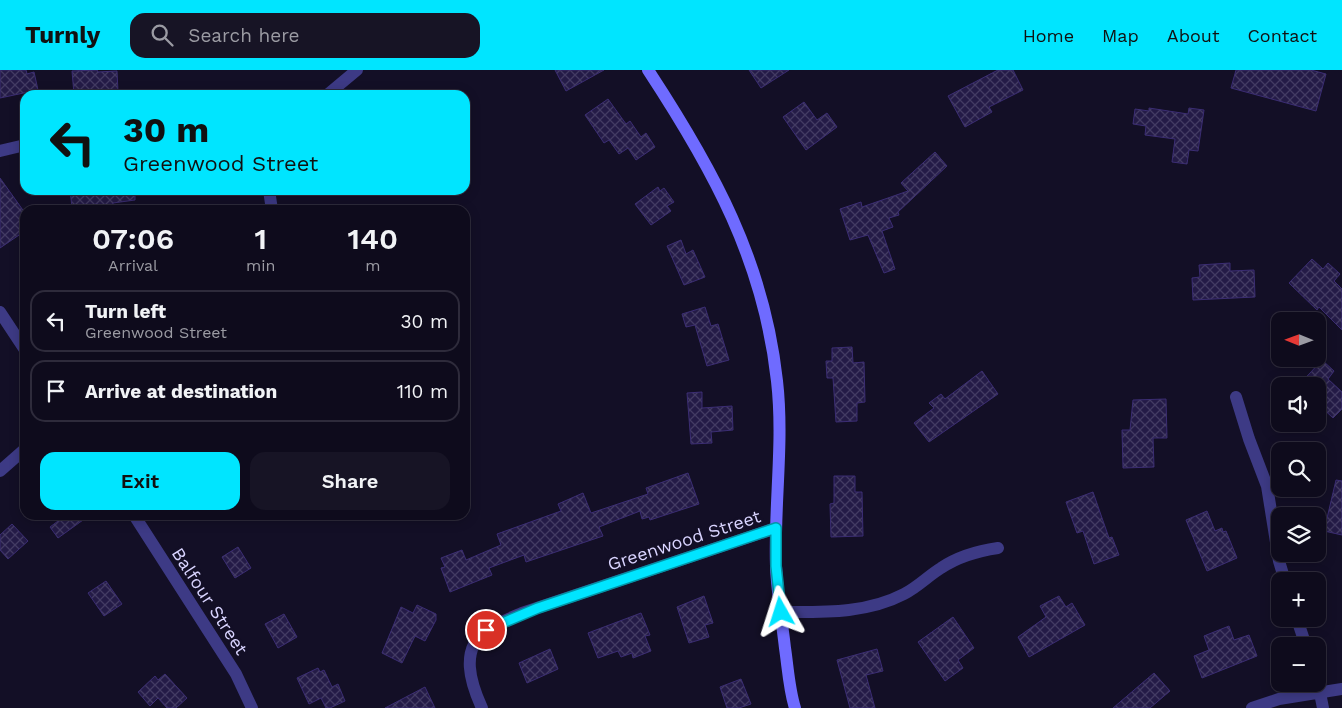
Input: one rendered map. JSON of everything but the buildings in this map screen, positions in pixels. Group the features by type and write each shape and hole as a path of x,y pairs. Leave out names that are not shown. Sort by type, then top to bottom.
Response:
{"street":[{"path":"333,90 356,70"},
{"path":"648,70 711,173 738,228 755,276 777,381 779,438 776,566 795,708"},
{"path":"0,151 20,146"},
{"path":"0,312 20,342"},
{"path":"1236,397 1249,439 1267,486 1279,561 1283,572"},
{"path":"0,471 20,453"},
{"name":"Balfour Street","path":"137,520 236,674 252,708"},
{"name":"Greenwood Street","path":"482,708 470,676 469,660 474,645 486,630 531,610 776,528"},
{"path":"781,612 827,612 874,606 904,594 942,567 960,557 976,551 998,548"},
{"path":"1326,689 1342,689"},
{"path":"1252,708 1307,692"},
{"path":"1320,692 1323,708"}],"route":[{"path":"486,630 522,613 604,584 776,528 776,566 781,612"}]}
